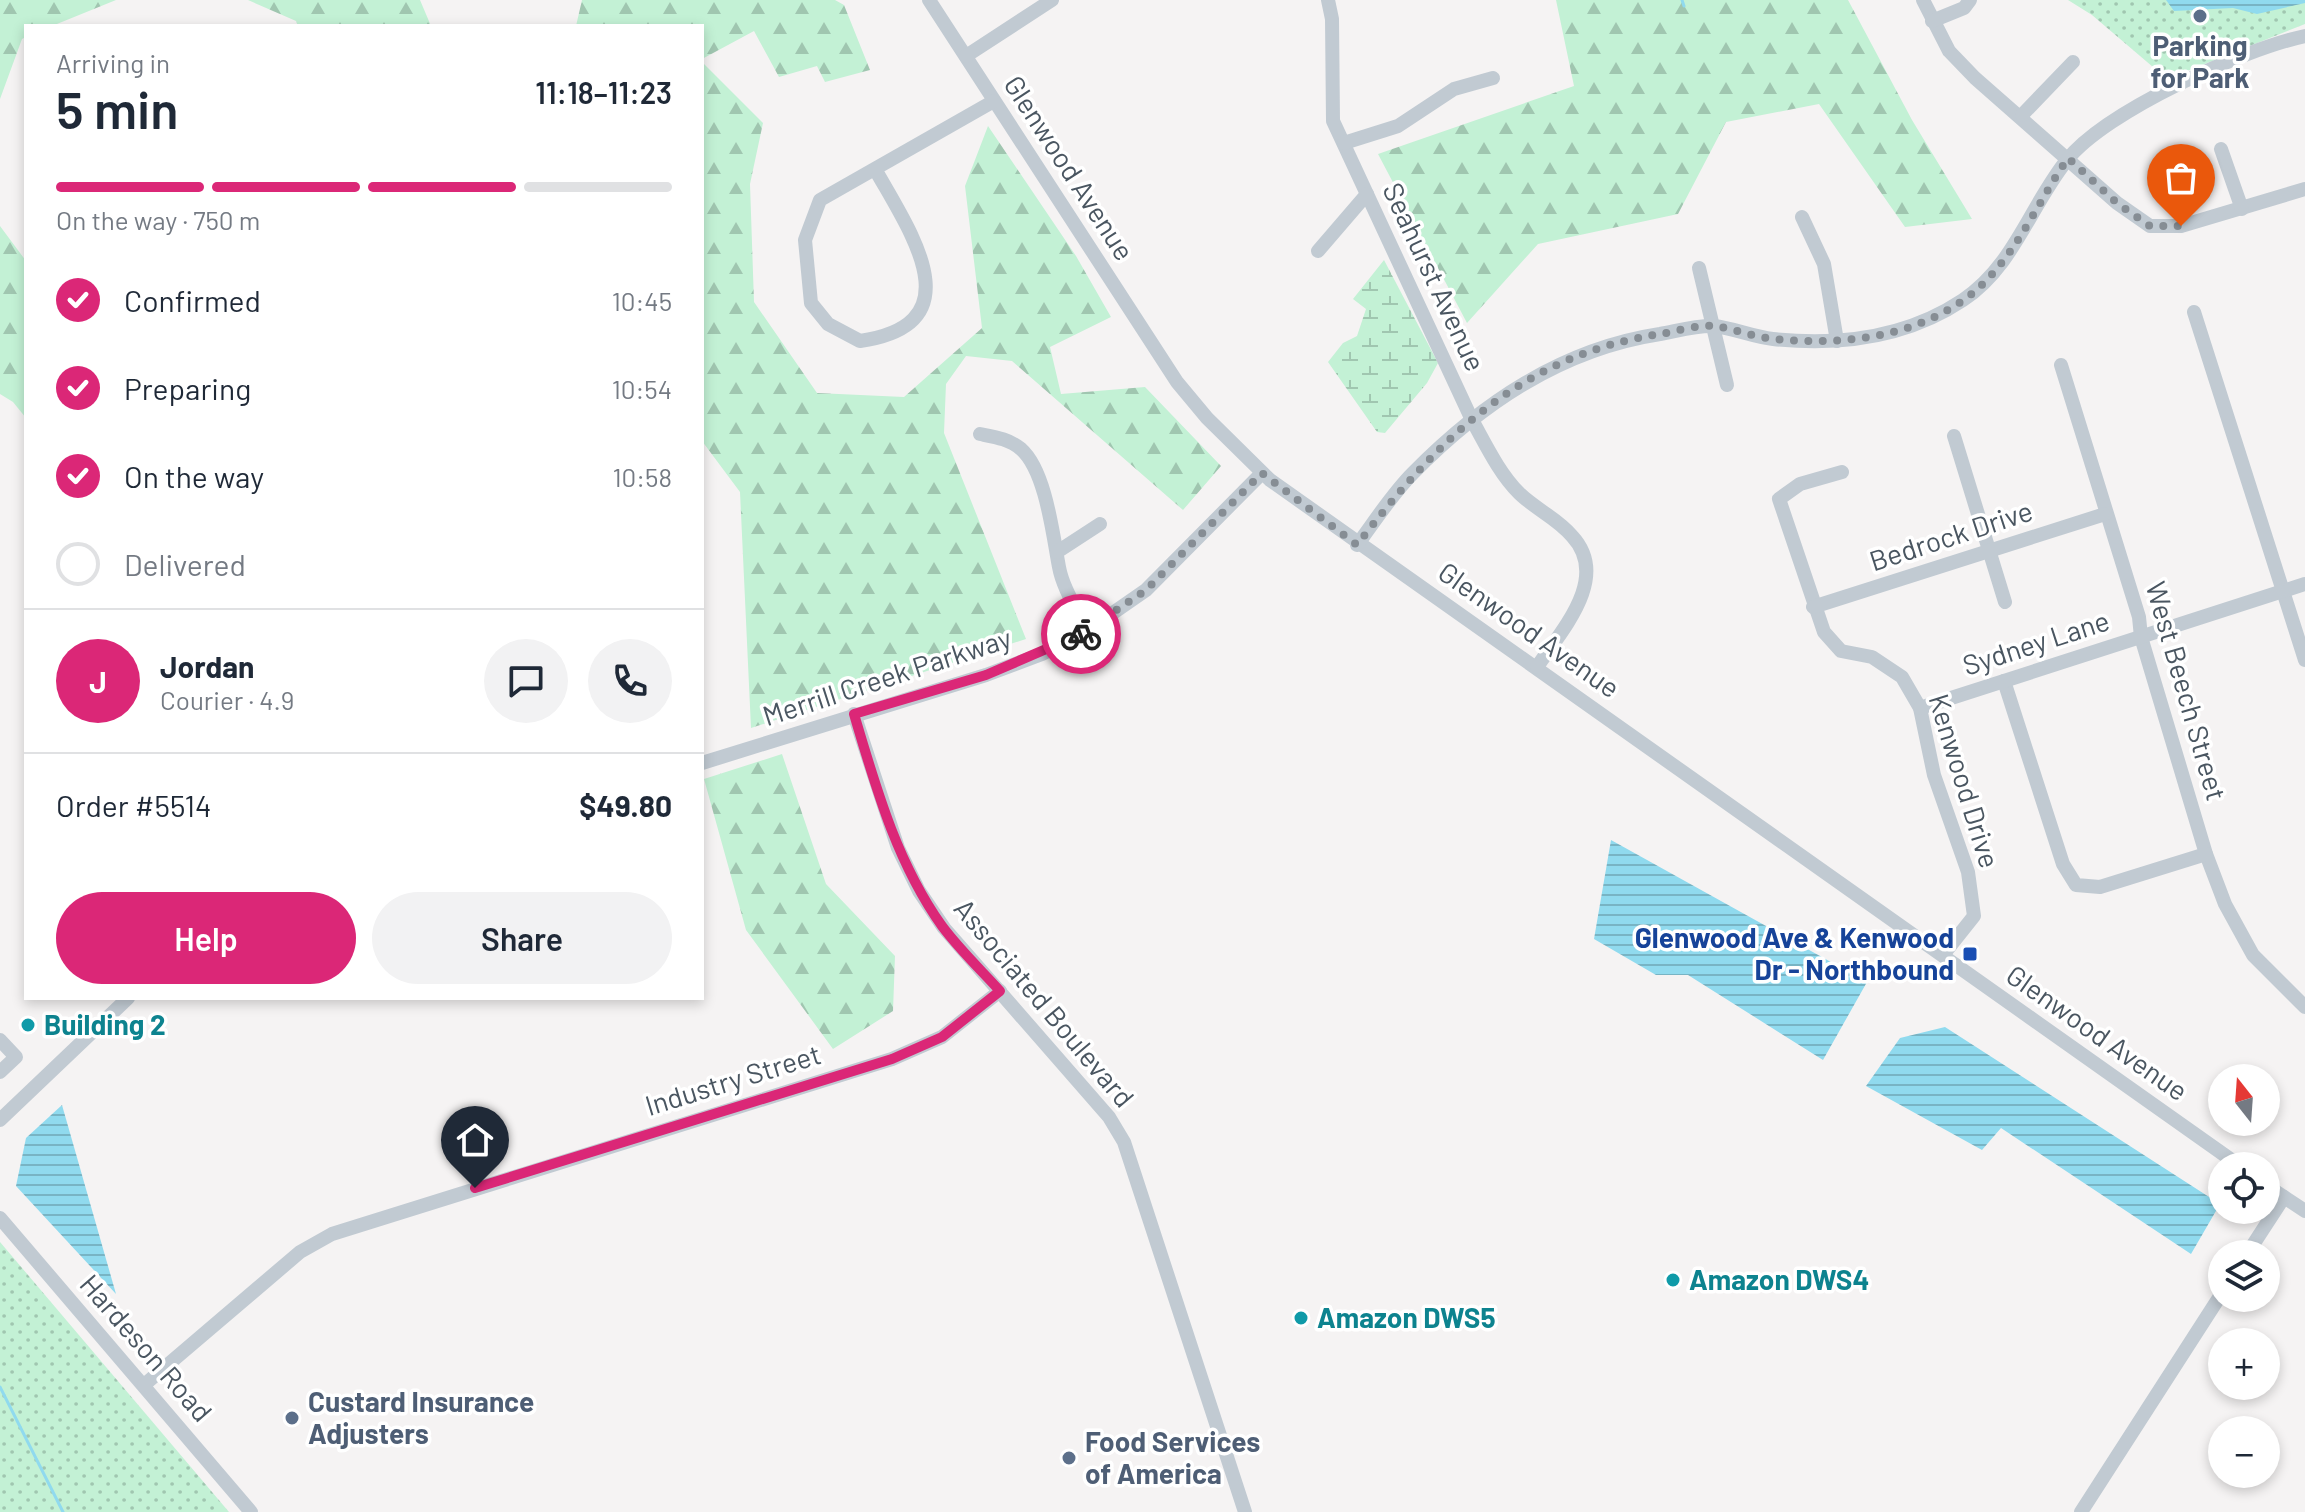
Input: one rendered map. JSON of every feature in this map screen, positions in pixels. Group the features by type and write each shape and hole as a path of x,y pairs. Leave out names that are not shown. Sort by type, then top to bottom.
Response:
{"street":[{"name":"Glenwood Avenue","path":"929,0 1177,382 1262,473 1357,545 1537,667 2220,1152"},
{"path":"966,56 1052,0"},
{"name":"Seahurst Avenue","path":"1328,0 1332,24 1333,121 1472,420 1511,484 1574,537 1586,562 1587,583 1572,615 1537,667"},
{"path":"1923,0 1932,21 1958,60 2117,203 2150,226 2181,226 2305,189"},
{"path":"1932,21 1964,8 1970,0"},
{"path":"1357,545 1411,475 1472,420 1536,374 1572,356 1625,339 1712,326 1771,339 1837,341 1883,337 1964,299 1996,271 2068,158 2096,133 2157,98 2261,47 2305,36"},
{"path":"2022,115 2073,62"},
{"path":"1344,143 1398,126 1454,89 1493,78"},
{"path":"875,169 922,253 926,272 921,310 894,334 860,341 828,324 811,303 805,240 820,200 994,101"},
{"path":"2221,149 2242,209"},
{"path":"1318,251 1367,194"},
{"path":"1802,217 1824,264 1837,341"},
{"path":"1699,268 1727,385"},
{"path":"2194,312 2305,660"},
{"name":"West Beech Street","path":"2061,365 2139,617 2141,637 2206,854 2225,904 2253,955 2305,1007"},
{"path":"980,434 1004,439 1022,450 1032,464 1057,552 1059,570 1087,631"},
{"path":"1954,436 2005,602"},
{"name":"Kenwood Drive","path":"1842,472 1800,484 1779,499 1813,607 1824,632 1841,651 1872,657 1902,677 1920,708 1934,775 1968,872 1974,916 1943,955"},
{"name":"Merrill Creek Parkway","path":"704,762 986,675 1042,654 1087,631 1146,590 1262,473"},
{"name":"Bedrock Drive","path":"1813,607 2105,514"},
{"path":"1057,552 1100,524"},
{"name":"Sydney Lane","path":"1920,708 2305,584"},
{"path":"2004,681 2063,864 2076,885 2100,887 2206,854"},
{"name":"Associated Boulevard","path":"854,714 898,848 919,891 944,928 1109,1117 1124,1142 1245,1512"},
{"name":"Industry Street","path":"144,1385 300,1252 332,1234 892,1059 942,1037 1000,991"},
{"path":"0,1120 126,1000"},
{"path":"0,1040 16,1057 0,1072"},
{"path":"2280,1194 2305,1211"},
{"path":"2256,1240 2284,1197"},
{"name":"Hardeson Road","path":"0,1218 251,1512"},
{"path":"2081,1512 2210,1312"}],"green space":[{"path":"0,0 116,0 57,24 24,24 24,38 0,99"},
{"path":"248,0 420,0 430,24 297,24"},
{"path":"582,0 835,0 844,5 870,70 825,82 817,66 779,77 754,31 704,58 704,24 576,24"},
{"path":"1556,0 1848,0 1912,120 1972,219 1905,227 1819,104 1726,122 1678,214 1538,244 1467,323 1378,154 1574,86"},
{"path":"2068,0 2305,0 2305,24 2167,79 2092,15"},
{"path":"704,64 763,123 750,184 754,302 817,393 904,397 982,328 965,186 988,126 1076,256 1111,317 1050,347 1061,394 1145,387 1221,466 1183,510 1012,361 966,356 946,384 944,433 1026,639 751,728 740,492 704,444"},
{"path":"0,226 24,258 24,416 13,402 0,394"},
{"path":"1384,260 1438,363 1427,383 1385,433 1377,432 1328,362 1343,343 1357,336 1366,309 1353,299"},
{"path":"782,754 826,884 895,956 893,1011 833,1049 746,930 704,779"},
{"path":"0,1242 229,1512 0,1512"}],"water":[{"path":"2166,0 2305,0 2305,3 2257,14 2233,8 2174,11"},
{"path":"1611,840 1867,982 1823,1060 1688,975 1656,975 1594,939"},
{"path":"1945,1027 2208,1196 2208,1224 2191,1254 2001,1128 1982,1150 1866,1086 1900,1038"},
{"path":"62,1105 116,1294 16,1186 26,1138"}],"waterway":[{"path":"1682,0 1684,6"},
{"path":"0,1387 63,1512"}],"way so far":[{"path":"1081,634 1146,590 1196,543 1262,473 1357,545 1411,475 1472,420 1536,374 1572,356 1625,339 1712,326 1771,339 1837,341 1883,337 1928,318 1964,299 1996,271 2020,238 2068,158 2117,203 2150,226 2181,226"}],"place":[{"name":"Parking for Park","path":"2200,16"},
{"name":"Glenwood Ave & Kenwood Dr - Northbound","path":"1970,954"},
{"name":"Building 2","path":"28,1025"},
{"name":"Amazon DWS4","path":"1673,1280"},
{"name":"Amazon DWS5","path":"1301,1318"},
{"name":"Custard Insurance Adjusters","path":"292,1418"},
{"name":"Food Services of America","path":"1069,1458"}],"route":[{"path":"475,1188 892,1059 942,1037 1000,991 944,928 919,891 898,848 854,714 986,675 1042,654 1081,634"}]}
